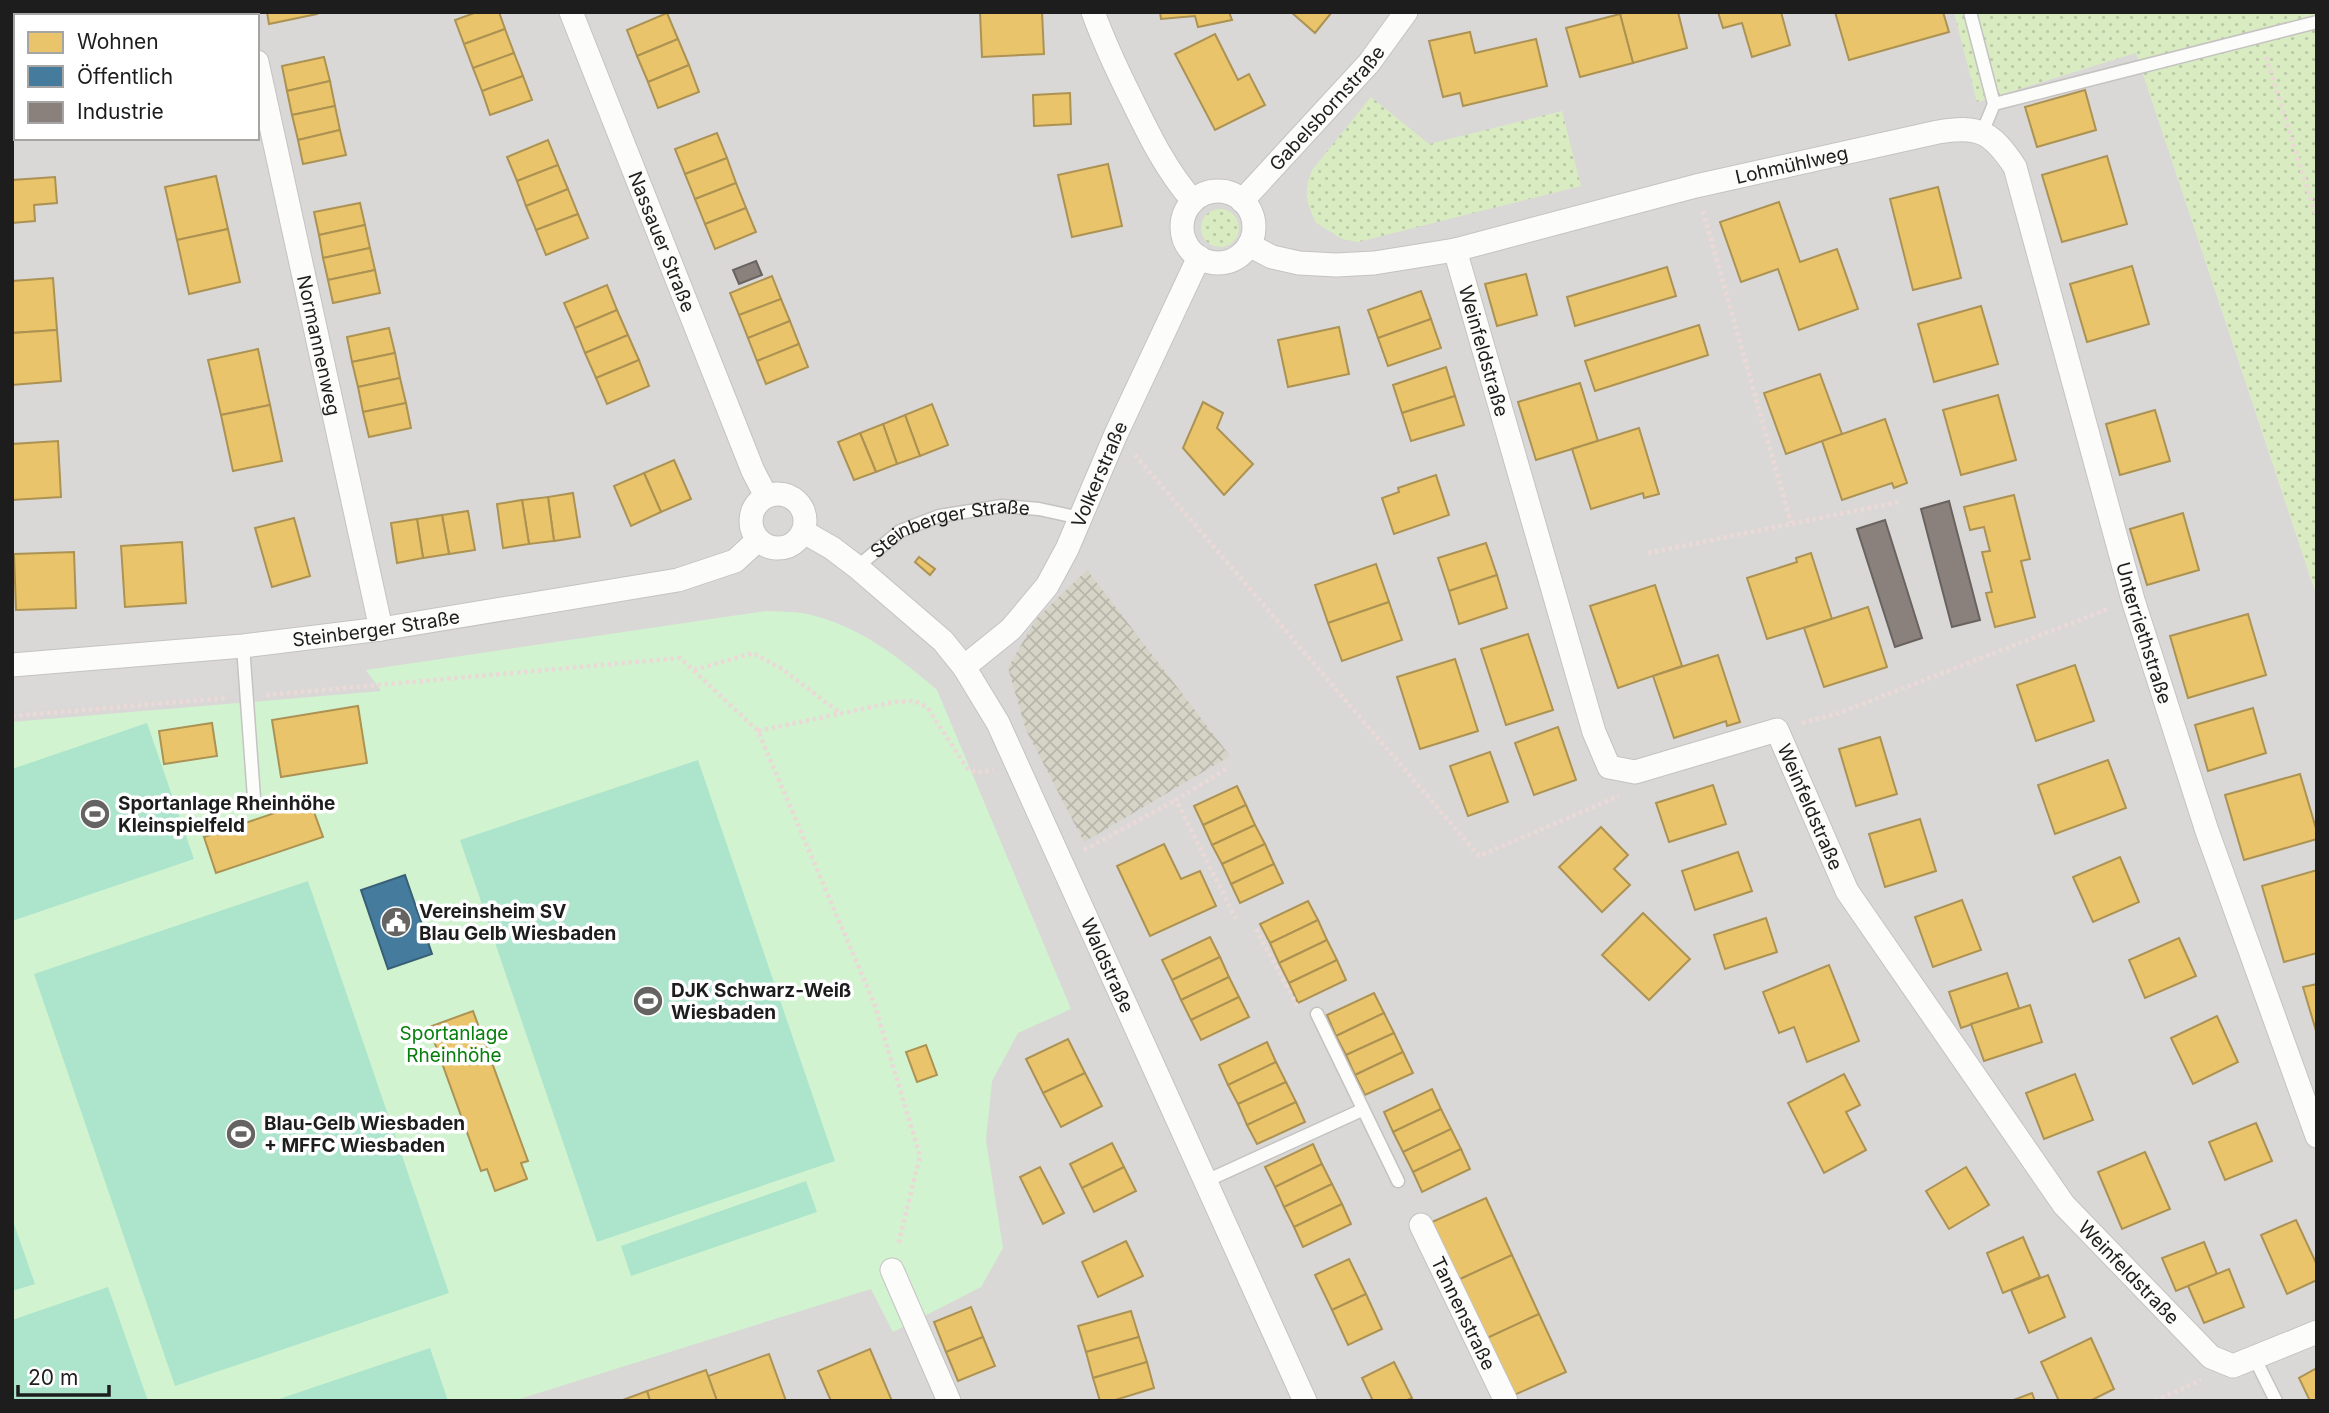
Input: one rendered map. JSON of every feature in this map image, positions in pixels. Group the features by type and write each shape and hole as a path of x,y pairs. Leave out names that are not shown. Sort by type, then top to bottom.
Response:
{"street":[{"name":"Nassauer Straße","path":"571,12 753,471 766,496"},
{"path":"1093,12 1104,42 1156,150 1177,183 1193,201"},
{"name":"Gabelsbornstraße","path":"1242,201 1369,63 1406,12"},
{"name":"Normannenweg","path":"259,71 381,629"},
{"name":"Lohmühlweg","path":"1249,245 1272,257 1299,263 1374,263 1455,250 1696,186 1938,132 1963,128 1982,132"},
{"name":"Unterriethstraße","path":"1982,132 2001,145 2015,167 2133,600 2207,831 2317,1136"},
{"path":"1212,192 1234,195 1242,201 1249,208 1254,227 1249,245 1241,254 1221,263 1209,262 1190,250 1182,230 1186,209 1193,201 1202,194 1212,192"},
{"name":"Weinfeldstraße","path":"1455,250 1594,732 1609,767 1634,772 1777,730 1847,891 2064,1205 2211,1357 2244,1362"},
{"name":"Volkerstraße","path":"964,667 1011,629 1046,586 1067,549 1116,434 1199,257"},
{"path":"782,494 797,501 806,515 804,532 796,542 783,548 769,547 758,540 751,524 751,516 759,501 766,496 782,494"},
{"name":"Steinberger Straße","path":"804,532 857,567"},
{"name":"Steinberger Straße","path":"12,665 243,646 381,629 678,580 735,561 758,540"},
{"name":"Waldstraße","path":"857,567 943,641 964,667 998,723 1305,1401"},
{"name":"Tannenstraße","path":"1421,1225 1506,1401"},
{"path":"892,1270 949,1401"},
{"path":"2244,1362 2317,1332"}],"lane":[{"path":"1970,12 1994,104 1982,132"},
{"path":"1994,104 2317,22"},
{"name":"Steinberger Straße","path":"857,567 900,531 939,516 1002,506 1039,509 1080,518"},
{"path":"243,646 254,798"},
{"path":"1317,1014 1398,1181"},
{"path":"1206,1181 1362,1110"},
{"path":"2244,1362 2276,1401"}],"path":[{"path":"2260,36 2317,219"},
{"path":"1696,186 1791,523"},
{"path":"1116,434 1479,856 1619,797 1622,771"},
{"path":"1648,553 1899,502"},
{"path":"1777,730 1839,713 2133,600"},
{"path":"694,670 753,653 782,668 841,714"},
{"path":"12,716 680,658 758,732 874,1003 920,1156 892,1270"},
{"path":"758,732 895,702 914,701 927,707 967,768 976,773 1018,766"},
{"path":"1061,862 1176,800 1226,769"},
{"path":"1176,800 1236,919"},
{"path":"1256,929 1304,1019 1317,1014"},
{"path":"2155,1401 2244,1362"}],"shaded area":[{"path":"12,12 1954,12 1978,102 2136,52 2317,597 2317,1401 12,1401"},
{"path":"1087,570 1230,756 1084,842 1026,730 1008,668 1036,619"},
{"path":"230,647 234,692 185,699 12,711 12,665"}],"green space":[{"path":"1954,12 2317,12 2317,597 2136,53 1977,102"},
{"path":"1371,97 1429,144 1562,111 1581,186 1358,242 1342,239 1315,222 1307,200 1307,185 1312,170"},
{"path":"1220,209 1233,215 1239,228 1233,241 1220,247 1207,241 1201,228 1207,215"},
{"name":"Sportanlage Rheinhöhe","path":"766,611 809,614 849,629 895,656 937,690 1071,1009 1018,1033 992,1081 986,1140 1003,1248 981,1287 893,1332 871,1289 513,1401 12,1401 12,722 381,691 366,670"},
{"name":"Sportanlage Rheinhöhe Kleinspielfeld","path":"147,723 194,859 12,921 12,769"},
{"name":"DJK Schwarz-Weiß Wiesbaden","path":"698,760 835,1161 597,1242 460,840"},
{"name":"Blau-Gelb Wiesbaden + MFFC Wiesbaden","path":"308,881 449,1293 175,1386 34,974"},
{"path":"806,1181 817,1212 631,1276 621,1246"},
{"path":"12,1218 35,1284 12,1291"},
{"path":"108,1287 148,1401 12,1401 12,1320"},
{"path":"430,1348 448,1401 273,1401 276,1400"}],"building: Wohnen":[{"path":"12,12 27,12 14,14 12,42"},
{"path":"121,12 178,14 122,14"},
{"path":"267,12 316,12 317,14 269,24"},
{"path":"477,12 499,12 505,29 464,44 455,20"},
{"path":"980,12 1042,12 1044,54 982,57"},
{"path":"1160,12 1229,12 1232,20 1198,27 1195,16 1161,19"},
{"path":"1291,12 1332,12 1315,33"},
{"path":"1678,12 1687,48 1633,63 1620,14"},
{"path":"1718,12 1781,12 1790,45 1752,57 1742,23 1723,28"},
{"path":"1835,12 1943,12 1949,32 1849,60"},
{"path":"667,13 678,39 637,56 627,30"},
{"path":"1620,14 1633,63 1580,77 1566,28"},
{"path":"505,29 514,53 473,68 464,44"},
{"path":"1470,32 1475,53 1536,39 1547,86 1463,106 1460,93 1443,97 1429,41"},
{"path":"1215,34 1238,80 1249,74 1265,105 1215,130 1175,54"},
{"path":"678,39 689,65 648,82 637,56"},
{"path":"514,53 523,76 482,91 473,68"},
{"path":"324,57 330,81 287,91 282,66"},
{"path":"689,65 699,92 658,108 648,82"},
{"path":"523,76 532,100 490,115 482,91"},
{"path":"330,81 335,106 292,115 287,91"},
{"path":"12,83 14,83 14,136"},
{"path":"2085,90 2096,130 2037,147 2025,107"},
{"path":"1070,93 1071,124 1034,126 1033,95"},
{"path":"335,106 340,130 298,140 292,115"},
{"path":"340,130 346,155 303,164 298,140"},
{"path":"717,133 727,158 685,174 675,149"},
{"path":"548,140 558,165 517,181 507,157"},
{"path":"2107,156 2127,224 2062,242 2042,175"},
{"path":"727,158 736,183 695,199 685,174"},
{"path":"1108,164 1122,226 1072,237 1058,175"},
{"path":"558,165 568,189 526,206 517,181"},
{"path":"216,176 228,229 177,240 165,187"},
{"path":"55,177 57,203 34,205 35,221 12,223 12,180"},
{"path":"736,183 746,208 705,224 695,199"},
{"path":"1938,187 1961,278 1913,290 1890,199"},
{"path":"568,189 578,214 536,230 526,206"},
{"path":"1779,202 1800,262 1837,249 1858,309 1799,330 1778,269 1741,282 1720,222"},
{"path":"360,203 365,225 319,235 314,212"},
{"path":"746,208 756,232 715,249 705,224"},
{"path":"578,214 588,238 546,255 536,230"},
{"path":"365,225 370,248 323,258 319,235"},
{"path":"228,229 240,282 189,294 177,240"},
{"path":"370,248 375,270 328,280 323,258"},
{"path":"2132,266 2149,324 2087,342 2070,284"},
{"path":"1667,267 1676,296 1575,326 1567,297"},
{"path":"375,270 380,293 333,303 328,280"},
{"path":"1526,274 1537,315 1497,326 1485,284"},
{"path":"772,276 781,299 739,315 730,293"},
{"path":"53,278 57,330 12,333 12,281"},
{"path":"607,285 617,310 575,328 564,303"},
{"path":"1421,291 1431,319 1378,338 1368,310"},
{"path":"781,299 790,321 748,338 739,315"},
{"path":"1981,306 1998,364 1934,382 1918,324"},
{"path":"617,310 628,335 585,353 575,328"},
{"path":"1431,319 1441,348 1388,366 1378,338"},
{"path":"790,321 799,344 757,361 748,338"},
{"path":"1699,325 1708,355 1595,391 1585,361"},
{"path":"1339,327 1349,374 1288,387 1278,340"},
{"path":"389,328 395,353 352,362 347,337"},
{"path":"57,330 61,381 12,385 12,333"},
{"path":"628,335 639,360 596,378 585,353"},
{"path":"799,344 808,367 766,384 757,361"},
{"path":"258,349 270,405 221,415 208,360"},
{"path":"395,353 400,378 358,387 352,362"},
{"path":"639,360 649,386 607,404 596,378"},
{"path":"1446,367 1455,396 1402,413 1393,385"},
{"path":"1820,374 1842,434 1786,454 1764,393"},
{"path":"400,378 406,403 363,412 358,387"},
{"path":"1580,383 1598,441 1536,460 1518,402"},
{"path":"1998,395 2016,460 1961,475 1943,410"},
{"path":"1455,396 1464,425 1411,441 1402,413"},
{"path":"1203,402 1223,413 1217,428 1253,464 1224,495 1183,448"},
{"path":"406,403 411,428 369,437 363,412"},
{"path":"932,404 948,445 920,456 905,415"},
{"path":"270,405 282,461 233,471 221,415"},
{"path":"2155,410 2170,461 2120,475 2106,424"},
{"path":"905,415 920,456 897,464 883,424"},
{"path":"1885,419 1907,483 1894,488 1892,483 1842,500 1822,441"},
{"path":"883,424 897,464 876,472 860,433"},
{"path":"1639,428 1659,494 1644,498 1643,493 1591,509 1572,449"},
{"path":"860,433 876,472 854,480 838,442"},
{"path":"58,441 61,497 12,500 12,444"},
{"path":"674,460 691,499 661,512 644,473"},
{"path":"644,473 661,512 631,526 614,486"},
{"path":"1436,475 1449,515 1394,534 1382,498 1399,492 1398,488"},
{"path":"573,493 580,537 554,541 548,497"},
{"path":"2014,495 2030,559 2021,561 2035,617 1995,627 1986,593 1992,592 1982,552 1990,551 1984,527 1970,530 1964,507"},
{"path":"548,497 554,541 529,544 522,500"},
{"path":"522,500 529,544 503,548 497,504"},
{"path":"468,511 475,550 449,554 442,515"},
{"path":"2183,513 2199,570 2147,585 2130,529"},
{"path":"442,515 449,554 423,558 417,519"},
{"path":"294,518 310,576 272,587 255,528"},
{"path":"417,519 423,558 397,563 391,523"},
{"path":"182,542 186,603 125,607 121,546"},
{"path":"1486,543 1497,575 1449,591 1438,558"},
{"path":"74,552 76,608 16,610 14,554"},
{"path":"1811,553 1832,619 1767,639 1747,578 1797,562 1796,558"},
{"path":"919,557 935,569 930,575 915,562"},
{"path":"1376,564 1389,602 1328,623 1315,585"},
{"path":"1497,575 1507,608 1459,624 1449,591"},
{"path":"1655,585 1682,666 1618,688 1590,606"},
{"path":"1389,602 1402,640 1342,661 1328,623"},
{"path":"1868,607 1887,667 1824,687 1804,628"},
{"path":"2248,614 2266,675 2188,698 2170,636"},
{"path":"1528,634 1553,710 1506,725 1481,649"},
{"path":"1718,655 1740,722 1727,726 1726,721 1674,738 1653,676"},
{"path":"1455,659 1478,731 1420,749 1397,677"},
{"path":"2075,665 2094,721 2036,741 2017,685"},
{"path":"358,706 367,763 281,777 272,720"},
{"path":"2253,708 2266,753 2208,771 2195,725"},
{"path":"212,723 217,756 164,764 159,731"},
{"path":"1558,727 1576,780 1534,795 1515,743"},
{"path":"1880,737 1897,794 1856,806 1839,749"},
{"path":"1490,752 1508,802 1468,816 1450,766"},
{"path":"2108,760 2126,808 2055,834 2038,785"},
{"path":"2300,774 2317,839 2244,860 2225,795"},
{"path":"1713,785 1726,824 1669,842 1656,803"},
{"path":"1237,786 1246,805 1203,825 1194,806"},
{"path":"310,801 323,837 216,873 204,837"},
{"path":"1246,805 1255,825 1212,845 1203,825"},
{"path":"1920,819 1936,871 1885,887 1869,834"},
{"path":"1255,825 1265,844 1222,864 1212,845"},
{"path":"1601,827 1628,855 1614,869 1630,885 1602,912 1559,867"},
{"path":"1164,844 1181,879 1200,871 1216,906 1150,936 1117,866"},
{"path":"1265,844 1274,864 1231,884 1222,864"},
{"path":"1738,852 1752,891 1695,910 1682,871"},
{"path":"2120,857 2139,902 2093,922 2073,877"},
{"path":"1274,864 1283,883 1240,903 1231,884"},
{"path":"2317,870 2317,953 2284,962 2262,886"},
{"path":"1962,900 1981,950 1933,967 1915,917"},
{"path":"1308,901 1318,920 1270,943 1260,924"},
{"path":"1643,913 1690,959 1649,1000 1602,955"},
{"path":"1766,918 1777,952 1725,969 1714,935"},
{"path":"1318,920 1327,940 1279,963 1270,943"},
{"path":"1210,937 1220,957 1172,980 1162,960"},
{"path":"2179,938 2196,976 2145,998 2129,960"},
{"path":"1327,940 1337,960 1289,983 1279,963"},
{"path":"1220,957 1229,977 1181,1000 1172,980"},
{"path":"1337,960 1346,980 1298,1003 1289,983"},
{"path":"1829,965 1859,1041 1807,1062 1794,1027 1779,1033 1763,992"},
{"path":"2007,973 2019,1008 1961,1028 1949,992"},
{"path":"1229,977 1239,997 1191,1020 1181,1000"},
{"path":"2317,984 2317,1034 2303,987"},
{"path":"1374,993 1384,1013 1336,1036 1327,1015"},
{"path":"1239,997 1249,1017 1201,1040 1191,1020"},
{"path":"2030,1005 2042,1042 1984,1061 1971,1024"},
{"path":"473,1011 528,1161 521,1163 527,1179 495,1191 487,1169 481,1171 429,1027"},
{"path":"1384,1013 1394,1033 1346,1055 1336,1036"},
{"path":"2217,1016 2238,1062 2193,1084 2171,1038"},
{"path":"1394,1033 1403,1052 1355,1075 1346,1055"},
{"path":"1068,1039 1085,1073 1043,1093 1026,1059"},
{"path":"1267,1042 1276,1062 1228,1085 1219,1065"},
{"path":"926,1045 937,1075 917,1082 906,1052"},
{"path":"1403,1052 1413,1073 1365,1095 1355,1075"},
{"path":"1276,1062 1286,1082 1238,1104 1228,1085"},
{"path":"1085,1073 1102,1106 1061,1127 1043,1093"},
{"path":"1844,1074 1860,1105 1846,1112 1866,1150 1824,1173 1788,1103"},
{"path":"2075,1074 2093,1120 2044,1139 2026,1093"},
{"path":"1286,1082 1296,1102 1247,1125 1238,1104"},
{"path":"1432,1089 1441,1109 1393,1132 1384,1112"},
{"path":"1296,1102 1305,1122 1257,1144 1247,1125"},
{"path":"1441,1109 1451,1129 1403,1152 1393,1132"},
{"path":"2256,1123 2272,1161 2225,1180 2209,1142"},
{"path":"1451,1129 1461,1149 1413,1172 1403,1152"},
{"path":"1112,1143 1124,1167 1082,1188 1070,1164"},
{"path":"1313,1144 1322,1164 1275,1187 1265,1167"},
{"path":"1461,1149 1470,1169 1422,1192 1413,1172"},
{"path":"2145,1152 2170,1209 2122,1229 2098,1172"},
{"path":"1322,1164 1332,1184 1284,1207 1275,1187"},
{"path":"1040,1167 1064,1213 1043,1224 1020,1177"},
{"path":"1124,1167 1136,1191 1094,1212 1082,1188"},
{"path":"1966,1167 1989,1205 1949,1229 1926,1191"},
{"path":"1332,1184 1342,1204 1294,1227 1284,1207"},
{"path":"1486,1198 1512,1255 1458,1280 1432,1222"},
{"path":"1342,1204 1351,1224 1303,1247 1294,1227"},
{"path":"2296,1220 2317,1265 2317,1280 2287,1294 2261,1235"},
{"path":"2023,1237 2040,1277 2003,1293 1987,1253"},
{"path":"1126,1241 1143,1276 1098,1297 1082,1262"},
{"path":"2204,1242 2217,1274 2176,1291 2162,1258"},
{"path":"1512,1255 1539,1314 1485,1339 1458,1280"},
{"path":"1349,1259 1366,1294 1332,1310 1315,1275"},
{"path":"2229,1269 2244,1307 2204,1323 2188,1286"},
{"path":"2048,1275 2065,1317 2029,1333 2011,1290"},
{"path":"1366,1294 1382,1329 1348,1345 1332,1310"},
{"path":"971,1307 983,1337 946,1352 934,1322"},
{"path":"1131,1311 1139,1337 1086,1352 1078,1326"},
{"path":"1539,1314 1566,1372 1512,1396 1485,1339"},
{"path":"983,1337 995,1366 958,1381 946,1352"},
{"path":"1139,1337 1147,1362 1093,1378 1086,1352"},
{"path":"2091,1338 2114,1389 2090,1401 2059,1401 2041,1362"},
{"path":"870,1349 892,1401 831,1401 818,1371"},
{"path":"769,1354 786,1401 717,1401 708,1376"},
{"path":"1147,1362 1154,1388 1112,1401 1100,1401 1093,1378"},
{"path":"1394,1362 1412,1398 1405,1401 1373,1401 1362,1378"},
{"path":"2317,1368 2317,1401 2310,1401 2299,1378"},
{"path":"706,1370 717,1401 650,1401 647,1391"},
{"path":"647,1391 650,1401 620,1401"},
{"path":"2032,1393 2035,1401 2011,1401"}],"building: Öffentlich":[{"name":"Vereinsheim SV Blau Gelb Wiesbaden","path":"405,875 432,954 388,969 361,890"}],"building: Industrie":[{"path":"756,261 762,275 739,284 733,270"},
{"path":"1949,501 1980,620 1952,627 1921,509"},
{"path":"1885,520 1922,638 1895,647 1857,529"}],"place":[{"name":"Sportanlage Rheinhöhe Kleinspielfeld","path":"95,814"},
{"name":"Vereinsheim SV Blau Gelb Wiesbaden","path":"396,922"},
{"name":"DJK Schwarz-Weiß Wiesbaden","path":"648,1001"},
{"name":"Blau-Gelb Wiesbaden + MFFC Wiesbaden","path":"241,1134"}]}
